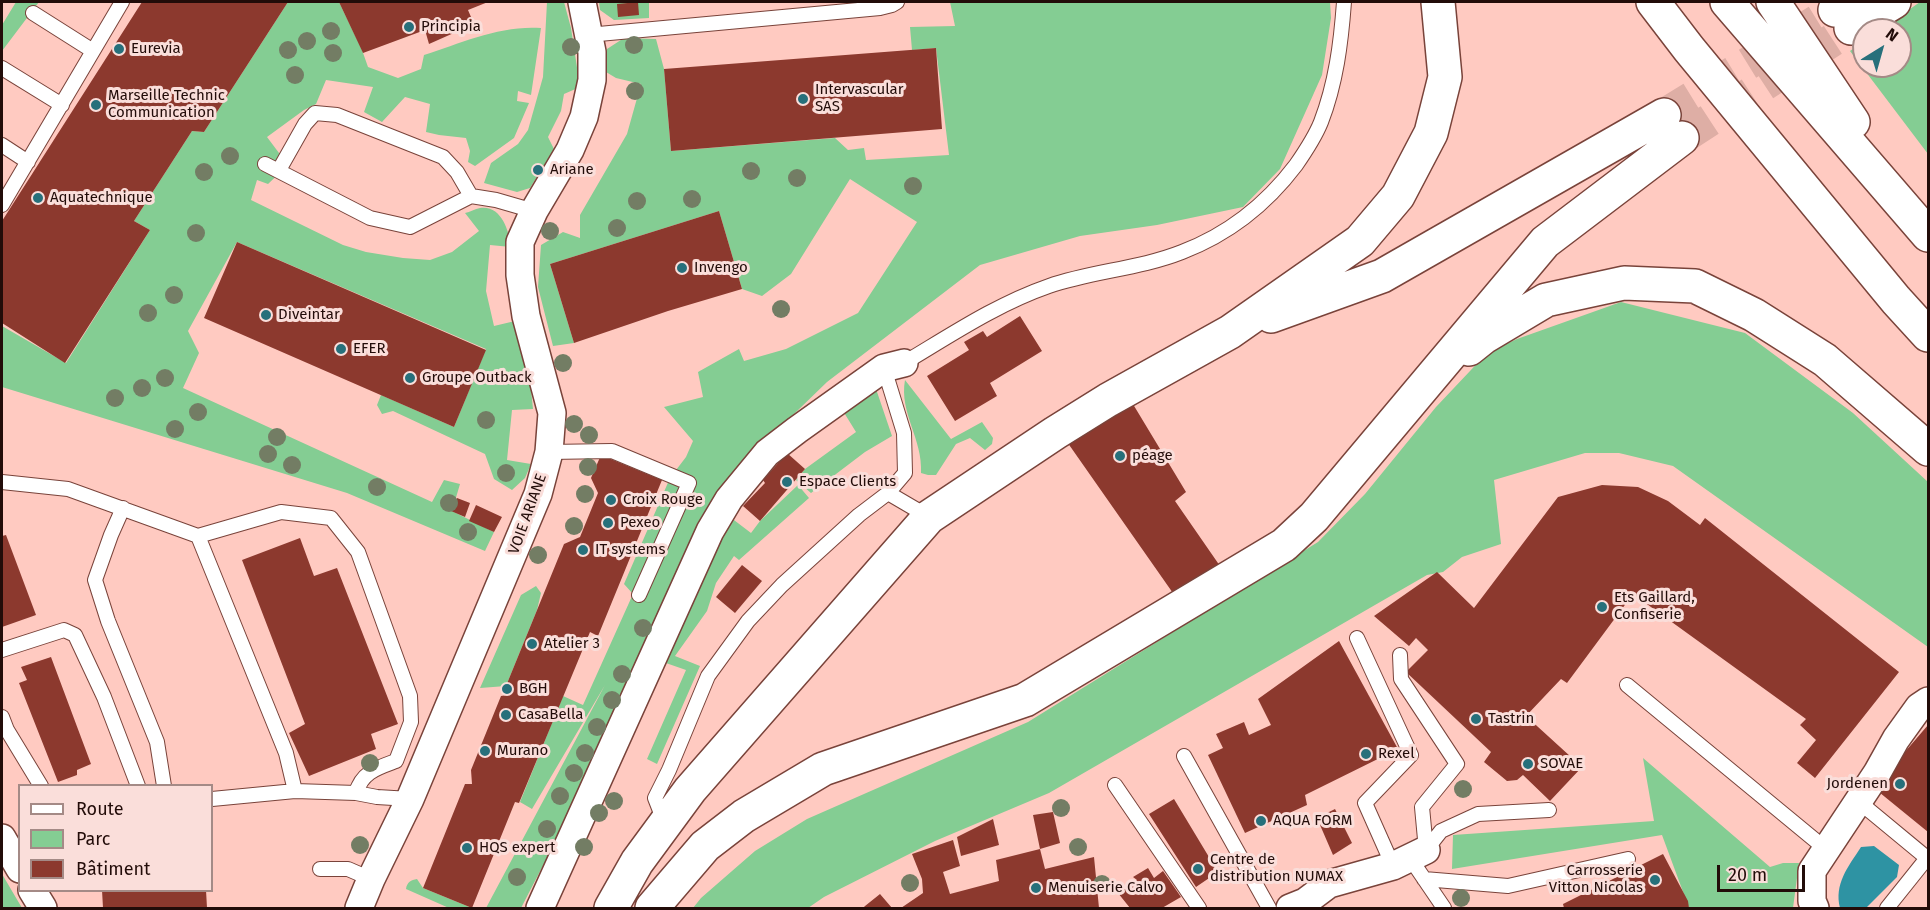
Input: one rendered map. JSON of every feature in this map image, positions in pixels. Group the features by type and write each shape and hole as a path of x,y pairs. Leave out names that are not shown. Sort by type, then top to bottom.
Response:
{"highway":[{"path":"611,909 637,862 690,790 929,517 1054,433 1230,332 1360,241 1398,196 1431,133 1445,76 1438,2"},
{"path":"1653,2 1888,291 1929,335"},
{"path":"1727,2 1926,232"},
{"path":"1773,2 1926,232"},
{"path":"1844,13 1894,2"},
{"path":"652,909 705,846 744,816 823,769 1025,700 1284,545 1314,517 1545,242 1673,127 1382,276 1230,332"},
{"path":"1425,385 1484,337 1546,300 1624,283 1695,286 1754,315 1825,360 1929,449"}],"street":[{"name":"VOIE ARIANE","path":"360,908 371,879 410,799 538,494 549,452 552,413 526,316 520,275 520,242 534,211 570,150 584,117 592,80 592,52 582,2"},
{"path":"540,909 636,700 710,531 729,499 767,453 797,430 894,366"},
{"path":"1815,909 1812,901 1812,871 1902,731 1919,707 1929,702"},
{"path":"2,838 18,866"},
{"path":"1290,909 1305,902 1329,884 1413,863"},
{"path":"33,892 43,909"}],"lane":[{"path":"2,205 122,2"},
{"path":"588,35 880,8 897,2"},
{"path":"665,825 656,798 708,676 748,621 782,585 859,515 888,494 905,473 904,433 894,366 1002,306 1050,286 1180,253 1219,235 1253,212 1282,183 1304,153 1321,123 1335,76 1341,44 1344,2"},
{"path":"33,13 93,51"},
{"path":"2,68 62,105"},
{"path":"279,170 305,124 315,113 337,115 443,157 458,172 471,196"},
{"path":"2,145 28,162"},
{"path":"265,164 370,218 410,227 471,196 496,200 534,211"},
{"path":"549,452 612,451 689,483 639,596"},
{"path":"2,482 68,489 198,536 281,512 331,518 358,552 410,696 411,722 396,761 374,770 359,782 356,793"},
{"path":"888,494 929,517"},
{"path":"123,508 95,580 108,621 157,742 164,784"},
{"path":"198,536 286,753 295,790"},
{"path":"2,650 64,630 75,635 104,697 137,784"},
{"path":"1356,638 1411,755 1365,804 1413,863 1444,909"},
{"path":"1400,655 1401,679 1457,764 1422,807 1413,863"},
{"path":"1627,685 1827,850"},
{"path":"2,717 7,730 40,784"},
{"path":"1184,756 1269,909"},
{"path":"1115,785 1199,909"},
{"path":"213,799 295,790 410,799"},
{"path":"1858,801 1927,858 1887,909"},
{"path":"1413,863 1441,831 1478,814 1549,810"},
{"path":"1413,863 1508,886 1628,859"},
{"path":"320,869 348,869 371,879"}],"green space":[{"path":"16,2 39,2 2,51 2,25"},
{"path":"288,2 339,2 368,67 398,78 421,69 424,55 496,32 541,28 531,95 518,91 517,101 529,103 514,138 475,166 468,162 470,151 466,138 426,132 430,104 405,97 382,122 364,112 373,87 326,80 316,104 267,137 288,165 268,184 257,180 251,200 343,245 366,252 430,260 452,252 479,231 465,213 487,208 499,215 506,226 511,247 490,245 486,291 494,326 515,321 528,360 533,409 512,410 507,460 531,464 525,478 512,490 494,479 485,454 393,411 382,414 377,405 381,395 454,427 486,349 237,242 188,331 199,353 183,388 432,502 444,480 460,484 452,511 494,532 485,551 347,493 2,387 2,326 66,363 150,230 134,221 192,131 204,132"},
{"path":"547,2 564,2 571,28 580,87 564,94 561,111 548,137 554,149 530,188 517,192 484,183 491,163 518,144 528,130 543,77"},
{"path":"599,2 649,2 649,18 614,20 600,10"},
{"path":"950,2 1330,2 1331,18 1322,75 1280,169 1243,207 1157,225 1080,236 980,265 827,382 759,448 521,908 486,908 605,685 532,809 520,802 563,696 583,705 633,594 624,584 670,478 686,457 693,441 664,407 703,397 698,372 739,349 744,361 786,349 858,313 917,222 850,179 791,274 762,296 742,289 719,211 550,264 574,343 553,346 538,287 541,245 563,232 580,238 580,215 627,134 641,84 616,78 606,72 607,49 624,38 656,39 664,69 671,151 835,138 848,150 864,148 866,160 949,155 936,48 912,50 910,27 955,26"},
{"path":"1920,2 1928,2 1928,154 1870,78 1912,78 1912,18 1897,18"},
{"path":"1621,302 1745,333 1853,413 1928,482 1928,647 1673,466 1619,453 1585,453 1494,480 1501,544 1462,557 1443,572 1427,575 1049,793 935,841 824,897 808,908 693,908 701,898 755,851 807,819 1028,722 1318,542 1365,494 1436,407 1487,353 1517,339"},
{"path":"905,380 951,439 982,422 993,438 992,444 985,450 970,438 956,444 936,475 921,473 921,461 905,404"},
{"path":"875,386 892,436 865,452 811,493 796,480 805,469 856,432 843,411"},
{"path":"798,485 809,498 739,560 734,556 716,583 707,611 675,656 700,666 657,764 647,759 686,670 663,662 730,517 751,533 760,521"},
{"path":"536,586 541,593 537,610 506,686 480,688 521,595"},
{"path":"1643,758 1770,867 1783,863 1799,863 1793,908 1689,908 1662,835 1452,869 1453,835 1654,821"},
{"path":"2,874 22,908 2,908"},
{"path":"417,879 423,888 472,908 449,908 406,889 410,882"}],"water":[{"path":"1874,846 1899,865 1897,877 1866,908 1840,908 1839,891 1847,869 1861,847"}],"building":[{"path":"142,2 288,2 204,132 192,131 134,221 150,230 65,363 2,323 2,221"},
{"name":"Principia","path":"339,2 488,2 468,10 474,24 429,44 425,30 363,53"},
{"path":"638,2 639,15 618,17 617,4"},
{"name":"Intervascular SAS","path":"936,48 942,129 671,151 664,69"},
{"path":"719,211 742,289 574,343 550,264"},
{"path":"237,242 486,350 454,427 204,318"},
{"path":"1020,316 1042,351 990,383 997,396 955,421 927,376 969,350 964,342 983,331 987,337"},
{"name":"péage","path":"1116,376 1186,492 1175,501 1229,579 1182,606 1051,419"},
{"path":"787,453 805,469 760,521 743,506 765,483 763,480"},
{"path":"601,455 662,480 598,636 590,632 519,803 515,802 472,908 423,888 465,784 472,784 471,770 501,696 508,695 506,686 564,544 580,537 598,493 591,478"},
{"path":"1602,485 1638,487 1668,501 1700,525 1705,518 1899,672 1815,778 1797,763 1816,740 1800,725 1806,719 1633,594 1567,683 1561,679 1526,716 1582,767 1550,801 1523,775 1517,780 1507,781 1484,762 1491,752 1406,672 1428,650 1416,638 1409,646 1374,616 1437,572 1474,608 1558,497"},
{"path":"457,498 470,503 465,517 451,511"},
{"path":"476,505 502,517 494,532 469,521"},
{"path":"6,535 36,615 2,627 2,536"},
{"path":"300,538 314,576 337,568 398,724 371,734 376,749 309,776 289,733 305,724 242,560"},
{"path":"742,565 762,581 735,613 716,597"},
{"path":"1339,641 1398,749 1305,795 1307,805 1245,833 1208,755 1223,748 1216,734 1244,722 1249,735 1271,725 1258,699"},
{"path":"51,657 91,764 77,770 77,775 58,782 19,683 27,680 21,667"},
{"path":"1928,725 1928,832 1874,788"},
{"path":"1174,799 1218,872 1196,887 1149,814"},
{"path":"1335,809 1352,843 1333,855 1317,818"},
{"path":"1053,812 1060,843 1040,849 1033,815"},
{"path":"993,819 999,845 961,856 957,837"},
{"name":"Menuiserie Calvo","path":"953,840 960,866 943,872 950,894 999,881 996,860 1040,849 1045,869 1094,857 1099,908 901,908 923,893 922,879 912,854"},
{"path":"1663,854 1688,901 1689,908 1564,908 1563,904"},
{"path":"1148,868 1154,878 1163,871 1181,897 1162,908 1130,908 1118,893 1137,880 1133,877"},
{"path":"102,892 206,892 207,908 103,908"},
{"path":"880,894 892,908 863,908 865,906"}],"tunnel":[{"path":"1664,115 1835,10"},
{"path":"1682,138 1851,28"}],"place":[{"name":"Principia","path":"409,27"},
{"name":"Eurevia","path":"119,49"},
{"name":"Intervascular SAS","path":"803,99"},
{"name":"Marseille Technic Communication","path":"96,105"},
{"name":"Ariane","path":"538,170"},
{"name":"Aquatechnique","path":"38,198"},
{"name":"Invengo","path":"682,268"},
{"name":"Diveintar","path":"266,315"},
{"name":"EFER","path":"341,349"},
{"name":"Groupe Outback","path":"410,378"},
{"name":"péage","path":"1120,456"},
{"name":"Espace Clients","path":"787,482"},
{"name":"Croix Rouge","path":"611,500"},
{"name":"Pexeo","path":"608,523"},
{"name":"IT systems","path":"583,550"},
{"name":"Ets Gaillard, Confiserie","path":"1602,607"},
{"name":"Atelier 3","path":"532,644"},
{"name":"BGH","path":"507,689"},
{"name":"CasaBella","path":"506,715"},
{"name":"Tastrin","path":"1476,719"},
{"name":"Murano","path":"485,751"},
{"name":"Rexel","path":"1366,754"},
{"name":"SOVAE","path":"1528,764"},
{"name":"Jordenen","path":"1900,784"},
{"name":"AQUA FORM","path":"1261,821"},
{"name":"HQS expert","path":"467,848"},
{"name":"Centre de distribution NUMAX","path":"1198,869"},
{"name":"Carrosserie Vitton Nicolas","path":"1655,880"},
{"name":"Menuiserie Calvo","path":"1036,888"}]}
